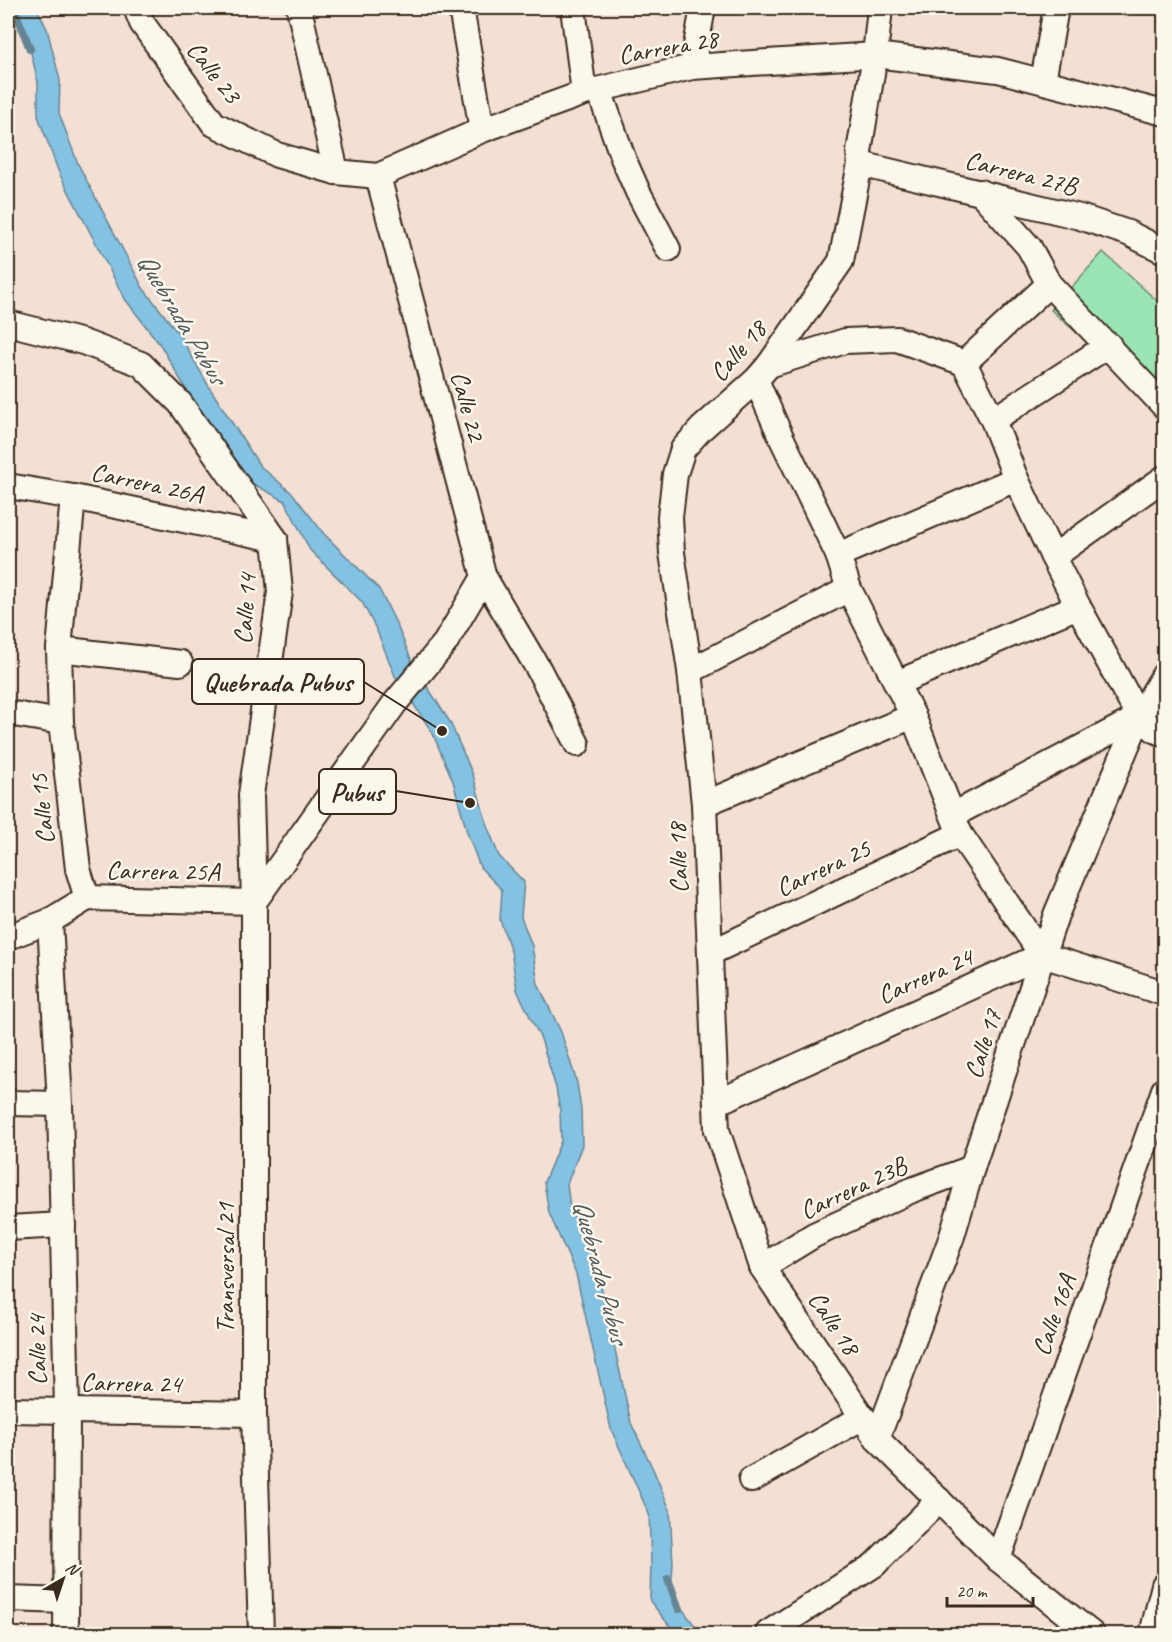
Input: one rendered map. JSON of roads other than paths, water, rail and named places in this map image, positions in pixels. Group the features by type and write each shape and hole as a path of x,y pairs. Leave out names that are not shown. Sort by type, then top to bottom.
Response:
{"street":[{"name":"Calle 23","path":"136,8 142,23 213,124 276,155 336,172"},
{"path":"299,8 336,172"},
{"path":"461,8 482,130"},
{"path":"573,8 591,91 638,192 668,249"},
{"path":"692,67 703,8"},
{"name":"Calle 18","path":"880,8 875,55 859,152 860,164 841,261 762,372 683,449 675,474 670,517 672,553 690,671 704,804 717,1130 762,1267 877,1439 998,1559 1092,1635"},
{"path":"1043,81 1056,8"},
{"name":"Carrera 28","path":"336,172 378,176 482,130 591,91 692,67 875,55 998,70 1164,113"},
{"name":"Carrera 27B","path":"860,164 1080,217 1128,232 1164,250"},
{"name":"Calle 22","path":"378,176 484,577 538,669 577,744"},
{"path":"980,192 1029,247 1049,284 1109,345 1164,406"},
{"path":"964,363 1049,284"},
{"name":"Calle 14","path":"8,323 83,342 141,364 180,403 275,539 280,592 250,795 254,902"},
{"path":"1164,734 1139,717 1078,606 1016,479 993,420 964,363 897,339 846,341 762,372 781,437 838,555 849,589 913,716 957,824 1041,955 1164,993"},
{"path":"993,420 1109,345"},
{"path":"1053,557 1164,478"},
{"path":"838,555 1016,479"},
{"name":"Carrera 26A","path":"8,486 73,497 275,539"},
{"name":"Calle 15","path":"73,497 59,649 61,722 78,869 87,898"},
{"path":"254,902 395,703 446,642 484,577"},
{"path":"690,671 849,589"},
{"path":"897,683 1078,606"},
{"path":"59,649 180,663"},
{"name":"Calle 17","path":"877,1439 952,1236 1041,955 1056,915 1139,717 1164,675"},
{"path":"8,713 61,722"},
{"path":"704,804 913,716"},
{"name":"Carrera 25","path":"710,953 957,824 1139,717"},
{"name":"Carrera 25A","path":"8,937 50,921 87,898 254,902"},
{"name":"Transversal 21","path":"254,902 254,1414 261,1635"},
{"name":"Calle 24","path":"50,921 60,1104 63,1225 67,1411 66,1635"},
{"name":"Carrera 24","path":"716,1102 1041,955"},
{"name":"Calle 16A","path":"998,1559 1164,1090"},
{"path":"8,1103 60,1104"},
{"name":"Carrera 23B","path":"762,1267 814,1235 912,1190 972,1168"},
{"path":"8,1228 63,1225"},
{"name":"Carrera 24","path":"8,1410 254,1414"},
{"path":"751,1480 863,1417"},
{"path":"768,1633 873,1565 939,1500"},
{"path":"1152,1635 1164,1585"},
{"path":"8,1599 66,1601"}],"water":[{"path":"14,8 37,8 47,29 60,80 59,113 78,164 143,288 179,334 211,390 260,466 293,494 324,534 379,589 414,666 450,722 473,775 487,825 499,856 524,882 521,917 532,946 538,984 561,1032 577,1083 581,1109 582,1145 567,1184 570,1207 597,1267 631,1423 670,1510 673,1563 671,1594 701,1634 676,1634 650,1601 649,1514 611,1429 576,1274 549,1213 544,1182 561,1141 560,1111 556,1088 541,1039 517,990 511,951 500,920 502,890 480,867 467,832 453,781 432,732 395,676 377,631 362,602 310,550 285,501 242,478 161,346 125,299 59,173 38,116 38,82 27,36"}],"waterway":[{"name":"Quebrada Pubus","path":"14,8 30,49"},
{"name":"Quebrada Pubus","path":"668,1579 679,1609"}],"place":[{"name":"Quebrada Pubus","path":"442,731"},
{"name":"Pubus","path":"470,803"}]}
